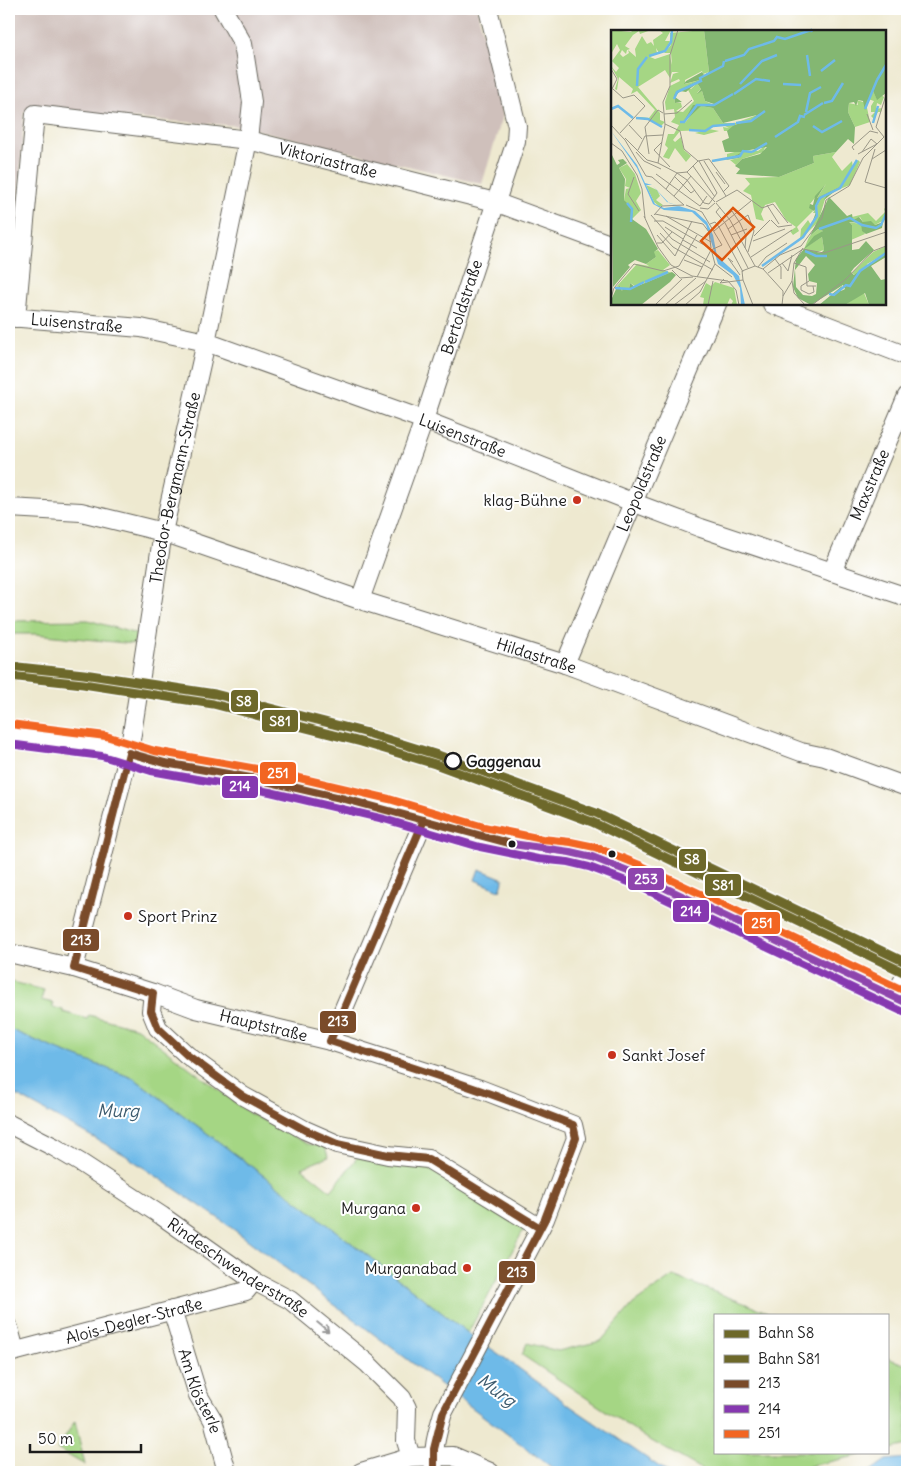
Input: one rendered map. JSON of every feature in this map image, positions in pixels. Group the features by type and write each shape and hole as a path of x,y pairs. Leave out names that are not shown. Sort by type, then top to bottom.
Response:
{"street":[{"name":"Theodor-Bergmann-Straße","path":"74,968 129,754 163,532 206,342 248,140 252,102 245,54 243,44 223,9"},
{"name":"Bertoldstraße","path":"360,600 424,420 516,140 517,126 488,9"},
{"name":"Viktoriastraße","path":"12,317 35,114 248,140 495,202 611,245"},
{"name":"Leopoldstraße","path":"564,664 718,305"},
{"path":"775,305 907,356"},
{"name":"Luisenstraße","path":"12,317 141,328 206,342 424,420 632,502 907,597"},
{"name":"Maxstraße","path":"832,572 907,396"},
{"name":"Hildastraße","path":"9,508 81,512 163,532 360,600 564,664 802,752 825,757 907,787"},
{"path":"9,734 104,746 153,761 272,782 424,820 482,837 540,850 570,852 592,857 760,932 901,1000 907,973"},
{"path":"330,1041 424,820"},
{"name":"Hauptstraße","path":"9,953 74,968 196,1009 330,1041 480,1089 573,1125 576,1138 540,1228"},
{"path":"152,993 151,1011 158,1028 187,1055 242,1096 305,1130 337,1144 388,1155 428,1159 540,1228 443,1413 436,1435 433,1465"},
{"name":"Rindeschwenderstraße","path":"9,1124 81,1163 162,1216 254,1281 290,1300 367,1363 402,1398 407,1408 406,1441 411,1457"},
{"name":"Alois-Degler-Straße","path":"12,1352 246,1291 254,1281"},
{"name":"Am Klösterle","path":"172,1310 198,1395 213,1420 227,1472"},
{"path":"9,1328 12,1352"},
{"path":"361,1472 411,1457 433,1465 453,1456 490,1472"}],"shaded area":[{"path":"9,9 477,9 503,115 482,184 241,126 24,111 13,301 9,301"}],"green space":[{"path":"88,620 136,634 134,644 36,634 9,634 9,621"},
{"path":"9,981 44,990 41,1000 53,1003 53,1007 63,1010 63,1012 87,1019 89,1015 137,1028 249,1113 308,1144 325,1146 328,1157 302,1168 331,1191 359,1155 426,1167 524,1229 468,1333 135,1079 50,1047 9,1029"},
{"path":"673,1276 772,1314 714,1314 714,1454 865,1454 810,1466 800,1472 707,1472 648,1439 522,1355 527,1343 558,1351 601,1341 633,1304"},
{"path":"888,1358 907,1365 907,1445 888,1450"},
{"path":"75,1421 85,1465 57,1449"}],"water":[{"path":"479,869 504,879 500,890 475,880"},
{"name":"Murg","path":"9,1029 135,1079 468,1333 667,1472 558,1472 221,1220 125,1155 9,1091"},
{"path":"907,1458 907,1472 869,1472 886,1460"}],"rail line":[{"name":"S8","path":"9,666 84,674 215,694 364,732 438,755 596,813 907,963"},
{"name":"S81","path":"9,676 83,684 213,704 361,742 435,764 592,822 903,972"}],"transit line":[{"name":"251","path":"10,724 106,736 155,751 274,772 389,799 484,827 542,839 595,847 642,866 907,992"},
{"name":"214","path":"9,744 102,756 151,771 270,792 384,819 480,847 589,867 634,884 903,1012"},
{"name":"213","path":"512,844 345,799 257,779 165,763 129,753 74,968 153,993 151,1011 158,1028 187,1055 243,1096 305,1130 337,1144 388,1155 428,1159 540,1228"},
{"name":"213","path":"424,820 330,1041 483,1091 543,1113 573,1125 576,1138 545,1219 443,1413 434,1449 434,1472"},
{"name":"253","path":"512,844 592,857 638,875 907,1003"}],"place":[{"name":"klag-Bühne","path":"577,500"},
{"name":"Gaggenau","path":"453,761"},
{"name":"Sport Prinz","path":"128,916"},
{"name":"Sankt Josef","path":"612,1055"},
{"name":"Murgana","path":"416,1208"},
{"name":"Murganabad","path":"467,1268"}]}
